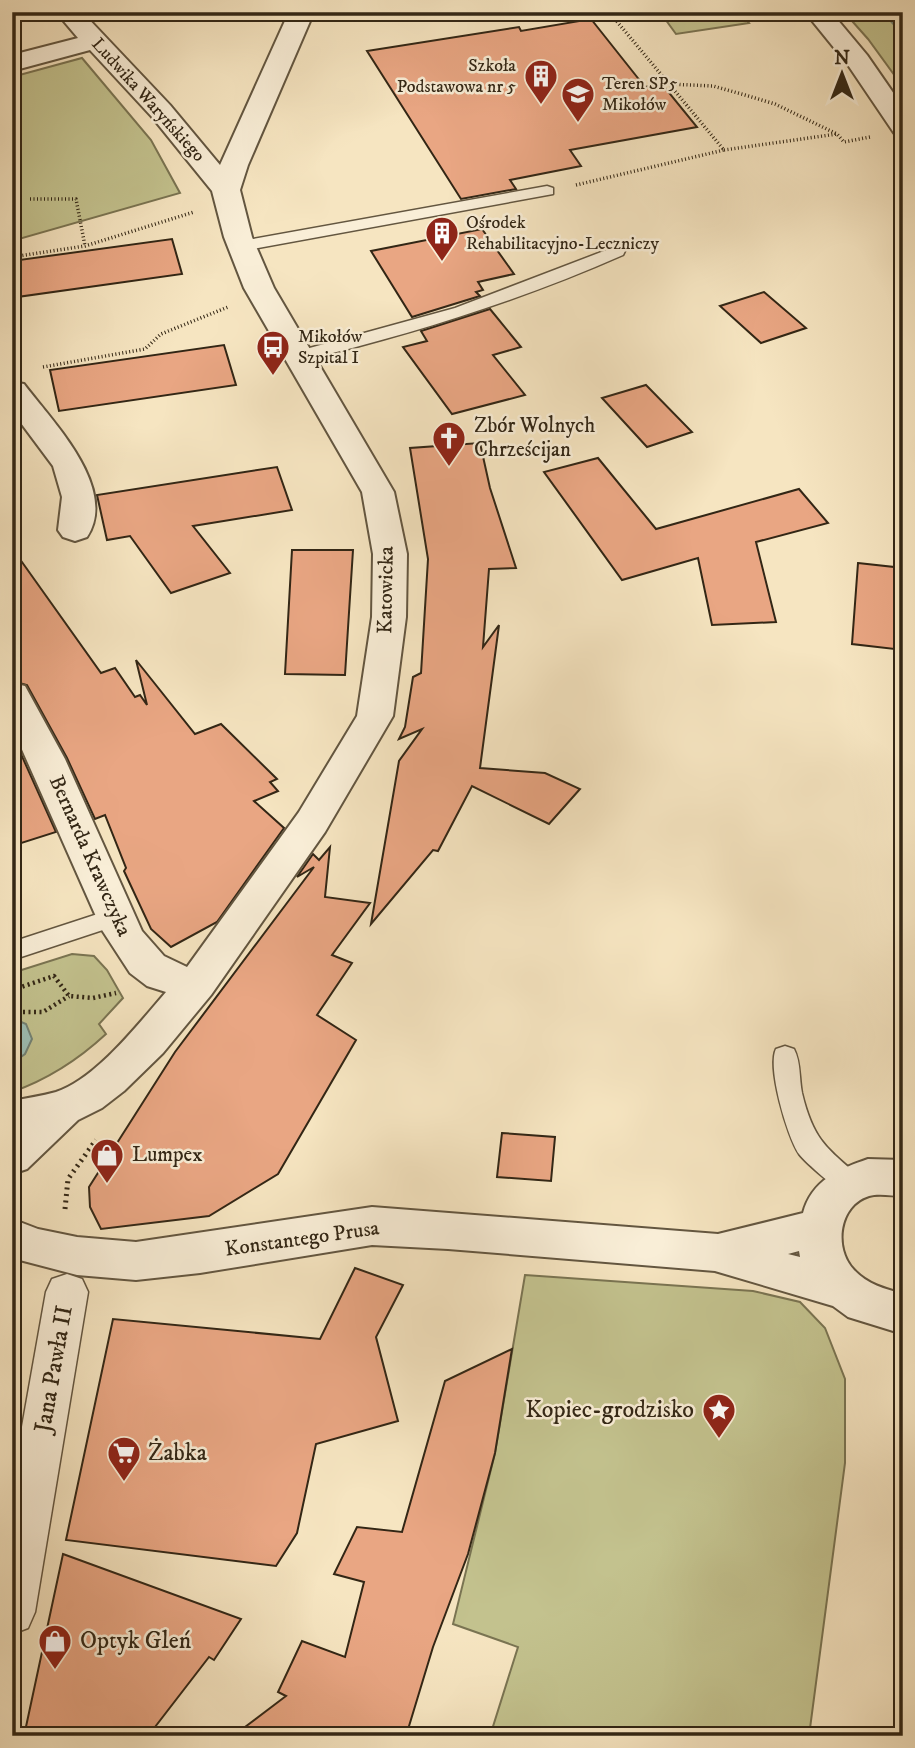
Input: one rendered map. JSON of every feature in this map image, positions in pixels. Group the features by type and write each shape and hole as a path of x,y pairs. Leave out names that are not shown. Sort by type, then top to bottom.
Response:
{"street":[{"name":"Ludwika Waryńskiego","path":"68,12 175,126 224,135 226,190"},
{"path":"226,190 224,135 302,12"},
{"path":"817,12 858,60 903,127"},
{"path":"12,63 96,41"},
{"name":"Katowicka","path":"12,1156 65,1107 109,1079 148,1041 197,985 313,822 375,716 388,617 390,554 377,492 301,356 259,288 242,246 226,190"},
{"path":"12,391 69,465 78,497 75,530"},
{"name":"Bernarda Krawczyka","path":"12,695 36,734 116,917 133,949 145,964 170,979 197,985"},
{"name":"Katowicka","path":"12,1118 65,1107"},
{"path":"887,1176 835,1196 824,1210 817,1228 818,1249 827,1270 869,1302 903,1344"},
{"name":"Konstantego Prusa","path":"31,1233 77,1256 136,1261 201,1254 372,1226 720,1252 869,1302"},
{"name":"Konstantego Prusa","path":"720,1252 817,1228"},
{"name":"Jana Pawła II","path":"12,1612 67,1292"}],"lane":[{"path":"242,246 547,191"},
{"path":"301,356 384,336 491,303 617,251"},
{"path":"12,951 116,917"},
{"path":"785,1056 790,1093 809,1148 887,1176"}],"path":[{"path":"591,14 607,12 724,150"},
{"path":"669,84 713,86 775,104 837,134 844,142 877,136"},
{"path":"547,191 724,150 837,134"},
{"path":"30,199 76,199 85,246"},
{"path":"12,257 85,246 186,214"},
{"path":"37,368 145,349 161,334 229,307"},
{"path":"12,990 54,976 69,996"},
{"path":"12,1012 33,1017 52,1009 69,996 93,998 122,990"},
{"path":"31,1233 64,1201 68,1179 98,1138"}],"shaded area":[{"path":"660,12 740,12 749,23 676,34"},
{"path":"844,12 903,12 903,87 868,39"},
{"path":"82,58 151,140 180,193 12,241 12,77"},
{"path":"72,954 94,956 107,970 123,998 99,1024 106,1034 51,1075 12,1092 12,973"},
{"path":"525,1275 753,1291 800,1302 825,1328 845,1379 845,1463 809,1736 490,1736 518,1647 453,1624 495,1453"}],"water":[{"path":"12,1018 26,1024 32,1039 25,1054 12,1063"}],"building":[{"name":"Szkoła Podstawowa nr 5","path":"591,19 645,87 662,84 697,127 570,150 581,166 510,180 516,189 461,199 367,51 519,27 521,31"},
{"name":"Ośrodek Rehabilitacyjno-Leczniczy","path":"482,229 514,274 478,282 483,290 476,292 480,296 412,317 371,251"},
{"path":"172,239 182,274 17,297 12,261"},
{"path":"764,292 806,328 761,343 720,306"},
{"path":"490,309 521,347 493,355 525,395 452,414 403,347 427,341 421,331"},
{"path":"224,345 236,385 59,411 50,370"},
{"path":"646,385 692,432 647,447 602,398"},
{"path":"480,443 490,488 516,568 489,569 483,647 499,625 480,768 545,773 580,789 549,824 472,786 438,851 433,850 371,924 399,761 422,729 399,739 405,727 413,677 421,673 428,559 410,448"},
{"path":"598,458 656,529 799,489 828,523 756,542 776,622 712,625 698,558 622,580 544,472"},
{"path":"277,467 292,510 193,526 230,573 171,593 130,536 107,540 97,495"},
{"path":"12,548 101,673 115,668 135,697 140,695 147,705 136,660 195,734 221,724 277,779 270,782 278,791 254,801 284,828 217,922 171,947 151,929 124,871 126,868 105,815 95,819 67,758 27,685 12,681"},
{"path":"292,550 353,550 345,675 285,674"},
{"path":"858,563 903,568 903,650 852,644"},
{"path":"12,734 56,832 12,846"},
{"path":"330,847 325,897 370,903 332,955 352,963 317,1015 356,1040 278,1174 209,1216 101,1229 90,1207 89,1187 175,1052 314,867 297,877 313,854 319,860"},
{"path":"502,1133 555,1137 551,1181 497,1177"},
{"path":"355,1268 403,1285 376,1337 398,1421 316,1444 297,1533 276,1566 66,1540 113,1319 320,1339"},
{"path":"512,1349 495,1453 468,1554 433,1647 406,1736 233,1736 286,1696 278,1692 302,1641 345,1657 364,1582 334,1574 357,1527 402,1532 445,1381"},
{"path":"63,1554 241,1619 214,1660 209,1657 148,1736 24,1736"}],"waterway":[{"path":"885,12 903,33"}],"place":[{"name":"Szkoła Podstawowa nr 5","path":"541,106"},
{"name":"Teren SP5 Mikołów","path":"578,124"},
{"name":"Ośrodek Rehabilitacyjno-Leczniczy","path":"442,263"},
{"name":"Mikołów Szpital I","path":"273,377"},
{"name":"Zbór Wolnych Chrześcijan","path":"449,468"},
{"name":"Lumpex","path":"107,1185"},
{"name":"Kopiec-grodzisko","path":"719,1440"},
{"name":"Żabka","path":"124,1483"},
{"name":"Optyk Gleń","path":"55,1671"}]}
